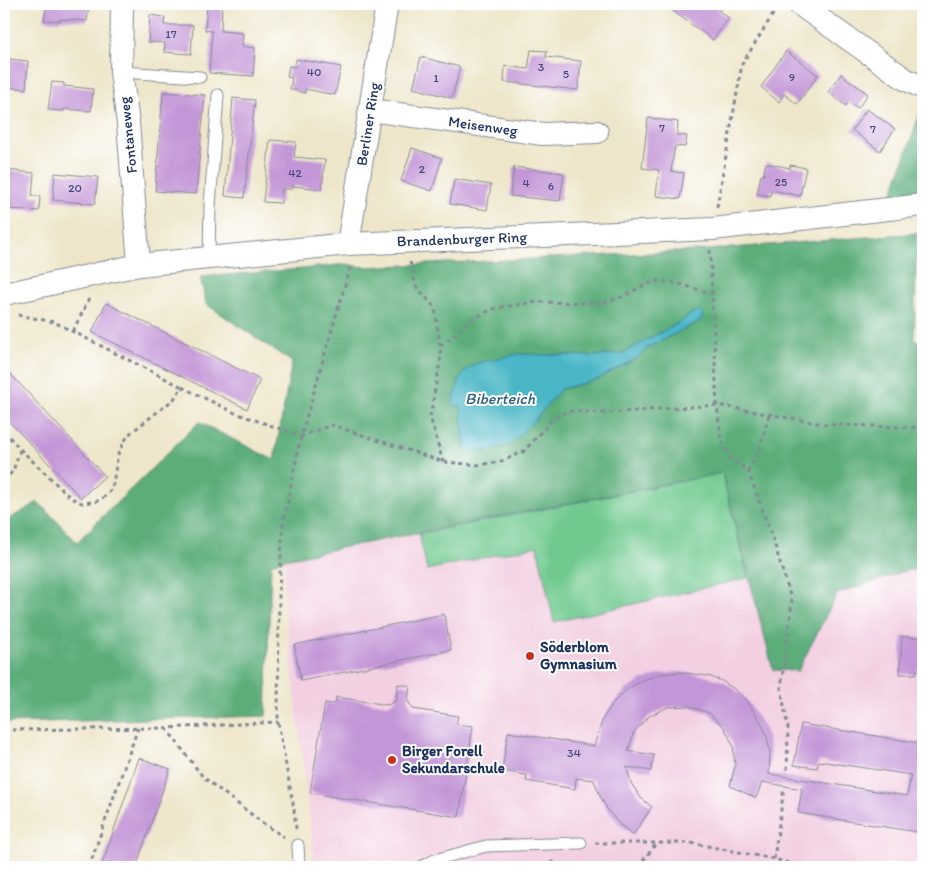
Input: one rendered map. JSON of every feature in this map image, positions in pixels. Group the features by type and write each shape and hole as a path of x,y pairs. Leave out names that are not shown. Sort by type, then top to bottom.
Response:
{"street":[{"name":"Fontaneweg","path":"122,4 121,72 128,123 139,266"},
{"name":"Berliner Ring","path":"348,244 387,4"},
{"path":"799,4 905,79 923,88"},
{"name":"Meisenweg","path":"370,110 543,134 597,132"},
{"name":"Brandenburger Ring","path":"4,294 139,266 348,244 406,240 713,229 923,205"}],"lane":[{"path":"121,72 200,77"},
{"path":"209,258 210,205 218,95"},
{"path":"421,867 435,860 486,846 581,843"},
{"path":"298,845 299,867"}],"path":[{"path":"780,4 742,64 710,243 717,405 721,439 729,457 748,471 772,536 792,602 781,688 788,728 787,774"},
{"path":"406,240 416,286 435,308 441,356 430,416 444,462"},
{"path":"298,845 294,809 278,722 279,590 282,533 301,436 352,265 348,244"},
{"path":"441,346 473,318 496,308 537,302 603,303 622,297 646,284 659,281 676,283 713,294"},
{"path":"73,332 90,297"},
{"path":"18,315 54,322 235,413 301,436 332,425 444,462 477,465 499,462 523,452 552,421 567,411 608,413 717,405 823,424 923,428"},
{"path":"4,431 20,450 71,498 82,503 95,502 112,489 118,454 128,435 174,399 182,387"},
{"path":"748,471 760,447 769,414"},
{"path":"4,481 13,471 20,450"},
{"path":"4,730 166,728 278,722"},
{"path":"89,867 138,728"},
{"path":"166,728 203,777 264,824 298,845"},
{"path":"774,859 784,788"},
{"path":"544,867 581,843 691,843 774,859 804,867"},
{"path":"638,867 657,843"}],"shaded area":[{"name":"Söderblom Gymnasium","path":"722,473 798,671 837,594 908,570 923,570 923,867 315,867 284,606 285,559"}],"green space":[{"path":"921,110 923,111 923,192 892,195"},
{"path":"917,233 914,340 923,341 923,570 908,570 837,594 798,671 773,670 722,473 285,559 271,564 266,716 4,723 4,522 38,502 77,542 199,422 274,460 292,362 206,304 200,277 346,264 364,267 694,251","holes":["694,312 700,321 647,348 637,358 596,380 561,389 534,421 465,450 461,406 453,405 518,354 600,356 623,353 680,322"]},
{"path":"722,473 748,578 554,622 537,546 427,570 419,534"}],"water":[{"name":"Biberteich","path":"700,310 703,315 700,321 647,348 637,358 596,380 561,389 534,421 509,445 487,451 465,450 461,406 452,405 460,379 466,370 478,363 518,354 600,356 623,353"}],"building":[{"path":"47,4 89,4 87,21 44,20"},
{"path":"207,4 222,4 221,31 243,33 242,46 255,48 253,76 209,73 212,31 205,30"},
{"path":"663,4 714,4 720,9 719,11 729,18 713,40"},
{"path":"150,15 165,17 164,25 193,25 191,54 164,52 165,43 148,42"},
{"path":"531,50 547,51 546,57 581,61 578,90 504,82 505,66 528,69"},
{"path":"786,51 818,75 797,104 784,94 779,102 761,87"},
{"path":"421,57 460,67 452,98 413,88"},
{"path":"9,59 28,61 26,89 4,87 4,61 9,61"},
{"path":"296,59 341,67 335,95 305,89 305,93 290,89 292,78 287,77 289,66 295,67"},
{"path":"841,74 868,94 858,108 849,102 846,106 828,92"},
{"path":"52,82 64,83 64,86 93,89 91,111 48,110"},
{"path":"163,92 205,95 196,194 155,191"},
{"path":"233,98 255,100 244,198 225,196"},
{"path":"867,109 895,129 880,151 852,130"},
{"path":"648,118 678,122 677,135 687,136 685,147 675,146 671,171 684,173 680,199 656,196 659,170 642,168"},
{"path":"270,140 296,142 294,157 325,160 322,189 292,186 292,189 282,189 281,203 263,202"},
{"path":"412,148 442,158 432,191 401,181"},
{"path":"766,163 790,168 790,165 806,168 800,196 771,190 770,196 757,194"},
{"path":"4,167 6,167 6,170 34,173 32,196 40,196 39,211 9,209 10,200 4,199"},
{"path":"514,167 564,173 560,201 510,196"},
{"path":"55,173 98,177 95,204 53,200"},
{"path":"454,179 491,185 487,210 450,204"},
{"path":"106,303 260,380 247,409 92,332"},
{"path":"4,367 105,476 81,498 4,416"},
{"path":"444,614 451,650 301,681 294,645"},
{"path":"902,636 923,638 923,671 916,670 916,674 900,674"},
{"name":"Birger Forell Sekundarschule","path":"679,672 708,676 722,681 746,699 762,724 767,737 770,752 769,774 907,796 911,775 819,761 817,768 794,765 801,724 920,743 923,728 923,833 798,813 802,789 762,782 756,798 730,786 735,766 733,745 724,727 709,713 689,706 668,707 649,716 634,732 628,751 654,755 651,771 627,767 631,783 641,798 652,807 633,835 619,824 607,809 594,780 576,778 575,789 526,781 527,775 502,771 508,732 594,746 603,718 613,703 626,690 643,680 661,674"},
{"name":"Birger Forell Sekundarschule","path":"398,684 410,686 408,701 413,709 458,716 456,724 473,726 459,817 310,793 325,703 335,704 336,697 388,705 396,700"},
{"path":"139,758 170,769 136,867 101,867"}],"place":[{"name":"Söderblom Gymnasium","path":"530,656"},
{"name":"Birger Forell Sekundarschule","path":"392,760"}]}
